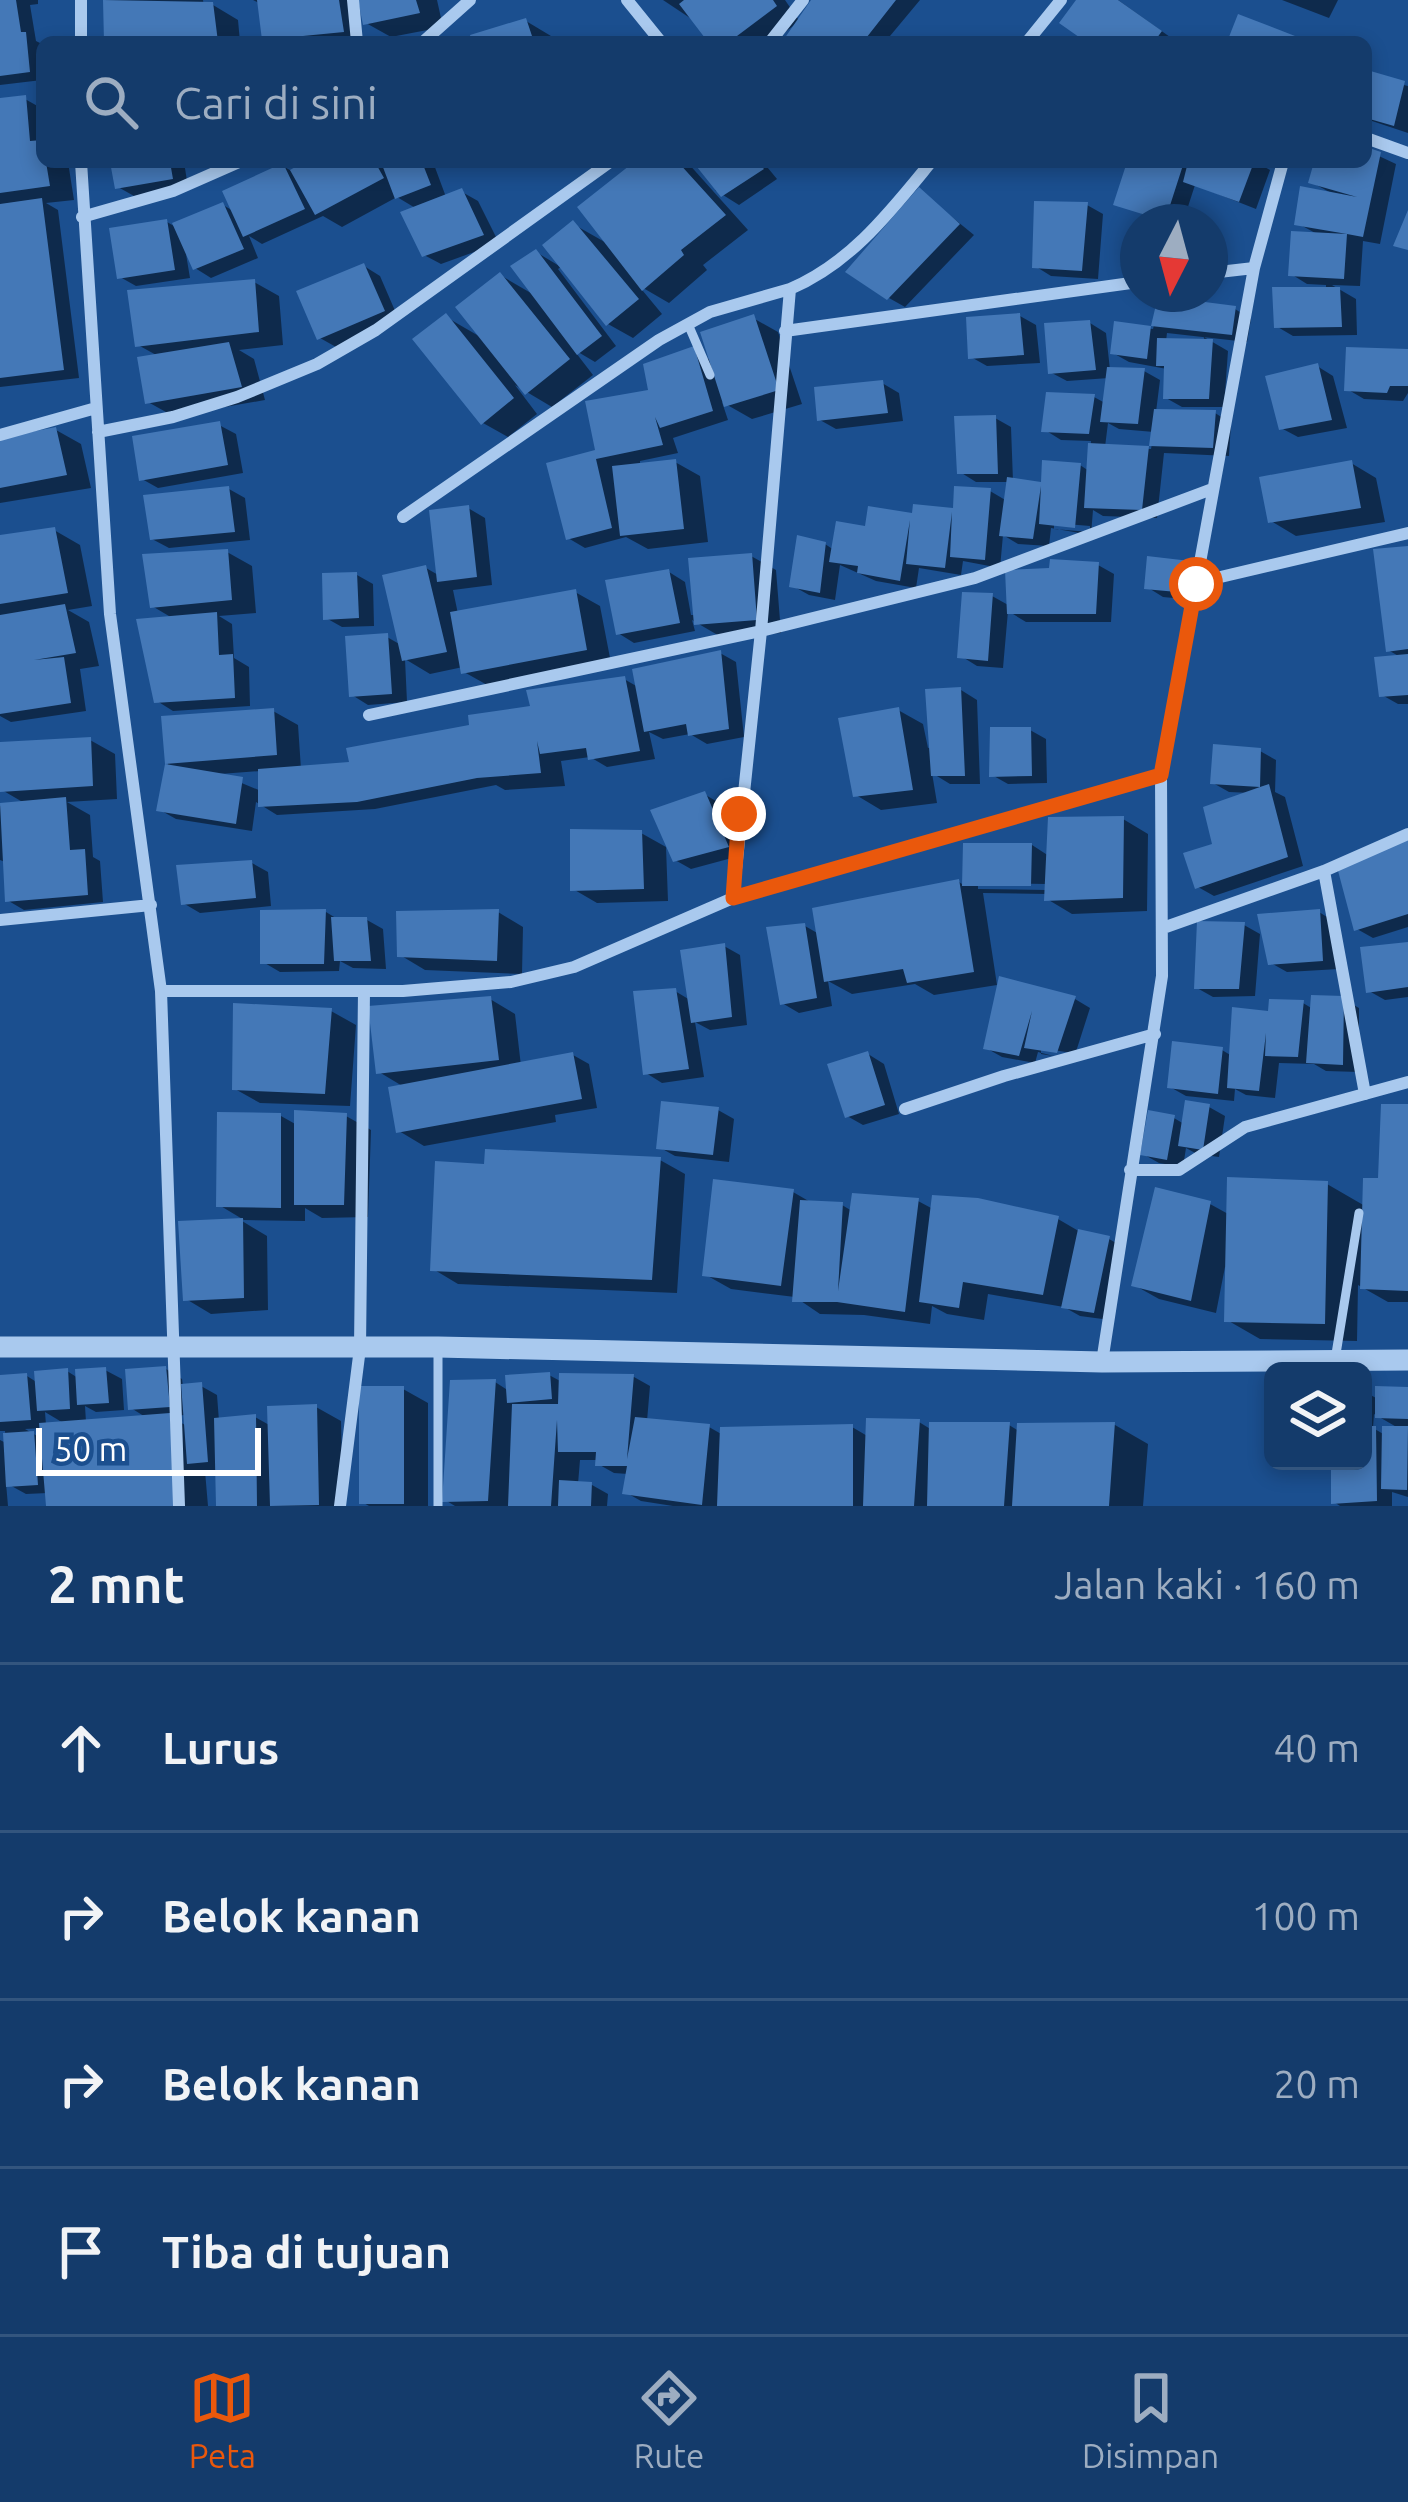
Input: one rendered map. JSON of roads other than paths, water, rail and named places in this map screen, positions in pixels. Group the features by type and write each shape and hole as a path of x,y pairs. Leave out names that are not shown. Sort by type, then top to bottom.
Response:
{"street":[{"path":"81,0 81,36"},
{"path":"353,0 356,36"},
{"path":"429,36 470,0"},
{"path":"627,0 656,36"},
{"path":"775,36 803,0"},
{"path":"1032,36 1060,0"},
{"path":"1372,140 1408,153"},
{"path":"81,168 110,614 161,991 179,1506"},
{"path":"82,217 173,191 225,168"},
{"path":"98,432 236,397 333,356 602,168"},
{"path":"403,517 658,340 731,304 790,289 835,266 865,239 926,168"},
{"path":"1102,1362 1155,1034 1163,928 1161,775 1254,268 1281,168"},
{"path":"1228,272 1254,268"},
{"path":"785,331 1120,284"},
{"path":"733,898 790,289"},
{"path":"0,435 96,408"},
{"path":"369,715 761,631 975,578 1212,489"},
{"path":"1196,584 1408,533"},
{"path":"161,991 364,991 511,982 574,967 733,898 1161,775"},
{"path":"1163,928 1324,871 1408,834"},
{"path":"1324,871 1365,1094"},
{"path":"0,920 152,905"},
{"path":"340,1506 360,1348 364,991"},
{"path":"905,1109 1155,1034"},
{"path":"1130,1170 1179,1170 1232,1132 1408,1082"},
{"path":"0,1347 438,1347 1102,1362 1408,1360"}],"lane":[{"path":"688,324 710,375"},
{"path":"1335,1360 1359,1214"},
{"path":"438,1347 438,1506"}]}
